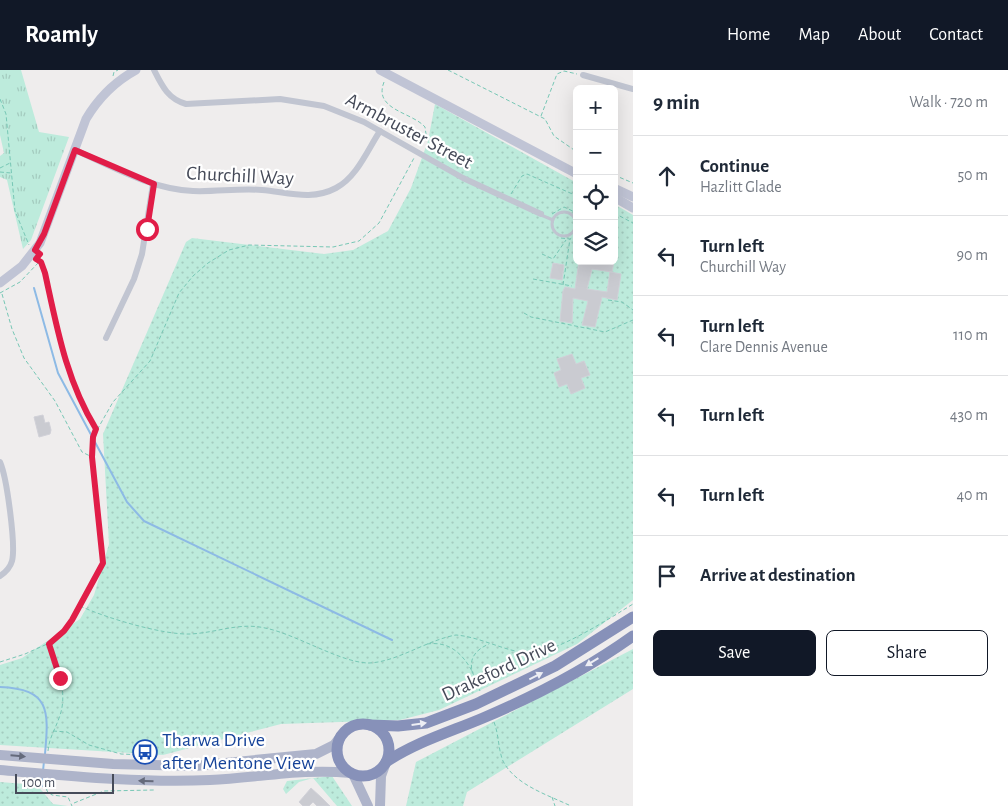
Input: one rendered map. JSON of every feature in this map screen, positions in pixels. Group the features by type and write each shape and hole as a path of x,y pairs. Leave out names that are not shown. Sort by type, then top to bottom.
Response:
{"highway":[{"name":"Drakeford Drive","path":"370,725 398,726 426,723 555,666 633,617"},
{"name":"Drakeford Drive","path":"385,764 421,742 491,717 567,677 633,636"},
{"path":"370,725 383,733 387,740 389,755 385,764 370,775 352,773 344,768 337,752 342,736 354,726 370,725"}],"main road":[{"path":"0,755 145,766 236,763 316,754 334,745 342,736"},
{"path":"380,806 381,776 385,764"},
{"path":"0,770 168,781 255,777 304,770 352,773 368,806"}],"street":[{"path":"0,283 22,266 35,250 44,234 94,105 122,73 136,70"},
{"name":"Armbruster Street","path":"154,70 172,99 186,104 257,99 303,101 345,113 418,150 463,178 544,214"},
{"path":"386,74 573,171"},
{"path":"583,75 633,89"},
{"name":"Churchill Way","path":"75,150 154,184 194,191 256,189 305,195 323,193 340,186 349,178 380,130"},
{"path":"106,338 131,288 142,254 154,184"},
{"path":"618,190 633,197"},
{"path":"618,199 633,208"},
{"path":"0,462 8,495 13,556 10,566 0,576"}],"lane":[{"path":"573,233 567,236 560,235 554,230 554,220 560,214 568,213 575,220"},
{"path":"544,214 554,220"}],"path":[{"path":"448,70 541,116 549,124 554,136 573,149"},
{"path":"541,116 553,81 560,71 583,75"},
{"path":"0,662 49,644 64,631 103,563 92,457 93,437 113,402 150,361 179,293 193,276 208,263 229,250 249,245 333,246 359,241 379,223 426,134 425,127 388,104 382,92 386,74"},
{"path":"0,99 6,114 15,211 30,245 40,254 36,259 45,273 70,378 96,429"},
{"path":"0,168 11,163"},
{"path":"0,172 12,173"},
{"path":"510,195 522,176 527,174 573,194"},
{"path":"616,175 633,183"},
{"path":"544,214 555,214 564,208 573,211"},
{"path":"618,215 633,223"},
{"path":"563,285 570,240 573,236"},
{"path":"561,238 570,240"},
{"path":"542,254 553,259 566,240"},
{"path":"39,262 20,282 1,293 24,358 55,400 82,452 92,457"},
{"path":"533,279 572,286"},
{"path":"608,300 622,302 633,310"},
{"path":"524,313 530,316 605,332 633,320"},
{"path":"80,606 177,634 196,634 241,626 264,627 348,659 365,662 383,660 456,636 527,653 546,650 586,632 633,604"},
{"path":"472,671 471,662 475,653 481,647 491,643"},
{"path":"49,644 63,692 60,717 53,730 67,732 89,745 121,754 145,756"},
{"path":"424,645 439,644 452,647 463,656 472,671 484,699"},
{"path":"491,717 500,740 501,754 509,769 522,781 571,806"},
{"path":"72,806 73,803 104,791 154,790"},
{"path":"552,797 555,806"}],"green space":[{"path":"0,70 21,70 39,132 69,137 31,240 23,249 7,180 0,177 0,156 4,153 0,135"},
{"path":"435,104 573,181 573,265 618,265 618,206 633,215 633,600 577,644 439,710 400,720 281,724 163,755 0,745 0,665 22,658 80,619 94,595 109,544 103,434 186,242 192,238 324,254 353,250 388,231 411,188 428,141"},
{"path":"633,649 633,689 467,792 463,806 406,806 416,762"},
{"path":"332,776 352,806 337,806 313,778"},
{"path":"312,778 299,782 286,794 283,789 287,781"},
{"path":"0,782 37,785 53,804 68,806 0,806"}],"building":[{"path":"553,263 564,265 562,280 550,278"},
{"path":"578,265 613,265 612,272 592,269 587,289 607,292 610,272 621,274 617,300 602,297 595,327 582,325 588,301 573,298 572,323 560,321 563,291 565,287 575,289"},
{"path":"572,354 576,364 584,361 590,375 581,378 585,388 571,394 567,384 559,387 554,373 561,370 557,359"},
{"path":"43,415 45,423 49,422 51,430 50,434 39,437 34,417"},
{"path":"311,788 330,806 317,806 313,802 309,806 303,806 299,802"}],"waterway":[{"path":"34,288 58,373 127,502 144,521 392,640"},
{"path":"0,687 29,692 37,697 43,705 47,725 45,754"},
{"path":"43,771 44,761"},
{"path":"42,778 42,786"}],"place":[{"name":"Tharwa Drive after Mentone View","path":"145,752"}],"route":[{"path":"60,678 49,644 56,640 72,620 103,563 92,457 93,437 96,429 70,378 43,265 36,259 40,254 35,250 44,234 75,150 154,184 147,229"}]}
